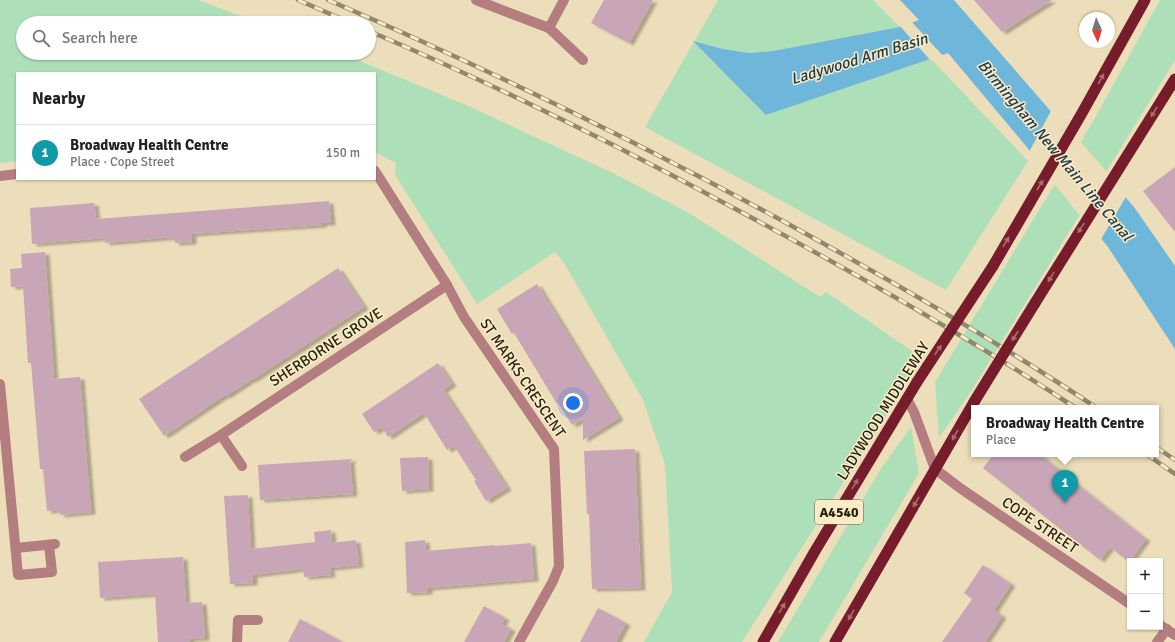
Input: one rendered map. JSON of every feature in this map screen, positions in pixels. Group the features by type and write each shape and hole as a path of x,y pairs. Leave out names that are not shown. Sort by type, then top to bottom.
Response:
{"highway":[{"name":"LADYWOOD MIDDLEWAY","path":"763,642 798,580 907,398 993,266 1082,113 1145,0"},
{"path":"972,405 1067,250 1175,79"},
{"path":"835,642 971,407"}],"street":[{"path":"476,0 549,28 583,60"},
{"path":"549,28 564,0"},
{"name":"ST MARKS CRESCENT","path":"376,173 448,285 464,316 554,449 559,566 550,586 519,642"},
{"path":"0,176 16,174"},
{"name":"SHERBORNE GROVE","path":"185,456 221,435 448,285"},
{"path":"0,384 18,575 52,572 52,545 16,548"},
{"path":"907,398 914,412 935,469"},
{"path":"221,435 242,466"},
{"name":"COPE STREET","path":"935,469 960,488 1127,602"},
{"path":"237,642 238,620 258,620"},
{"path":"1157,642 1167,630"}],"green space":[{"path":"0,0 198,0 240,16 16,16 16,60 357,60 466,105 613,173 689,213 820,297 826,292 912,351 917,366 742,642 644,642 672,592 665,464 643,400 564,263 555,252 477,304 395,175 396,163 376,153 376,72 16,72 16,161 0,163"},
{"path":"718,0 873,0 900,27 773,51 749,53 723,49 695,41 766,114 931,59 1028,161 946,290 645,127"},
{"path":"1160,0 1175,0 1175,60 970,393 939,438 935,382 1095,118"},
{"path":"911,427 919,473 819,642 778,642 882,467"}],"water":[{"path":"900,0 954,0 1134,207 1175,266 1175,349 1108,247 948,53 766,115 693,41 723,49 749,53 773,51 900,27 919,20"}],"pier":[{"path":"911,21 944,57 931,61 899,25"},
{"path":"1052,109 1127,195 1100,241 1029,152"}],"building":[{"path":"604,0 653,0 629,43 591,23"},
{"path":"974,0 1052,0 1002,32"},
{"path":"1175,167 1175,232 1143,191"},
{"path":"329,201 331,223 322,223 322,225 192,234 192,242 175,243 174,237 105,243 105,238 32,244 30,208 94,203 96,219"},
{"path":"45,252 54,379 80,377 91,512 60,515 59,510 47,511 43,469 40,469 31,363 28,363 23,286 11,287 10,269 22,268 21,254"},
{"path":"338,268 364,307 252,380 226,396 225,395 164,436 139,399"},
{"path":"537,284 619,418 583,440 583,419 572,425 558,403 557,404 514,333 512,334 497,309"},
{"path":"438,363 452,384 443,390 507,488 486,501 474,481 476,480 454,446 447,450 424,413 388,437 382,427 374,432 362,414"},
{"path":"635,449 641,588 592,589 589,514 587,514 584,451"},
{"path":"428,457 429,489 402,491 400,458"},
{"path":"992,457 1043,457 1146,539 1132,558 1127,558 1127,560 1110,547 1100,560 983,468"},
{"path":"353,459 350,461 353,494 260,500 258,465"},
{"path":"248,495 251,549 315,542 314,532 331,530 332,543 356,540 359,565 330,568 331,575 304,577 303,569 253,575 253,583 230,584 224,496"},
{"path":"425,540 426,551 531,543 534,579 428,588 428,592 407,593 405,542"},
{"path":"183,557 186,603 202,602 205,638 189,639 190,642 158,642 155,594 100,598 98,562"},
{"path":"983,565 1011,584 994,610 1002,616 985,642 942,642 972,599 964,593"},
{"path":"484,606 505,618 502,624 511,629 504,642 464,642"},
{"path":"598,608 626,623 616,642 580,642"},
{"path":"300,619 343,642 288,642"}],"railway":[{"path":"298,0 335,16"},
{"path":"328,0 365,16"},
{"path":"376,21 557,105 669,161 781,220 901,287 1020,358 1092,405"},
{"path":"376,34 460,71 550,114 728,205 904,302 991,354 1071,405"},
{"path":"1159,449 1175,460"},
{"path":"1150,457 1175,474"}],"place":[{"name":"Broadway Health Centre","path":"1065,503"}],"water label":[{"name":"Ladywood Arm Basin","path":"859,58"},
{"name":"Birmingham New Main Line Canal","path":"1056,150"}]}
